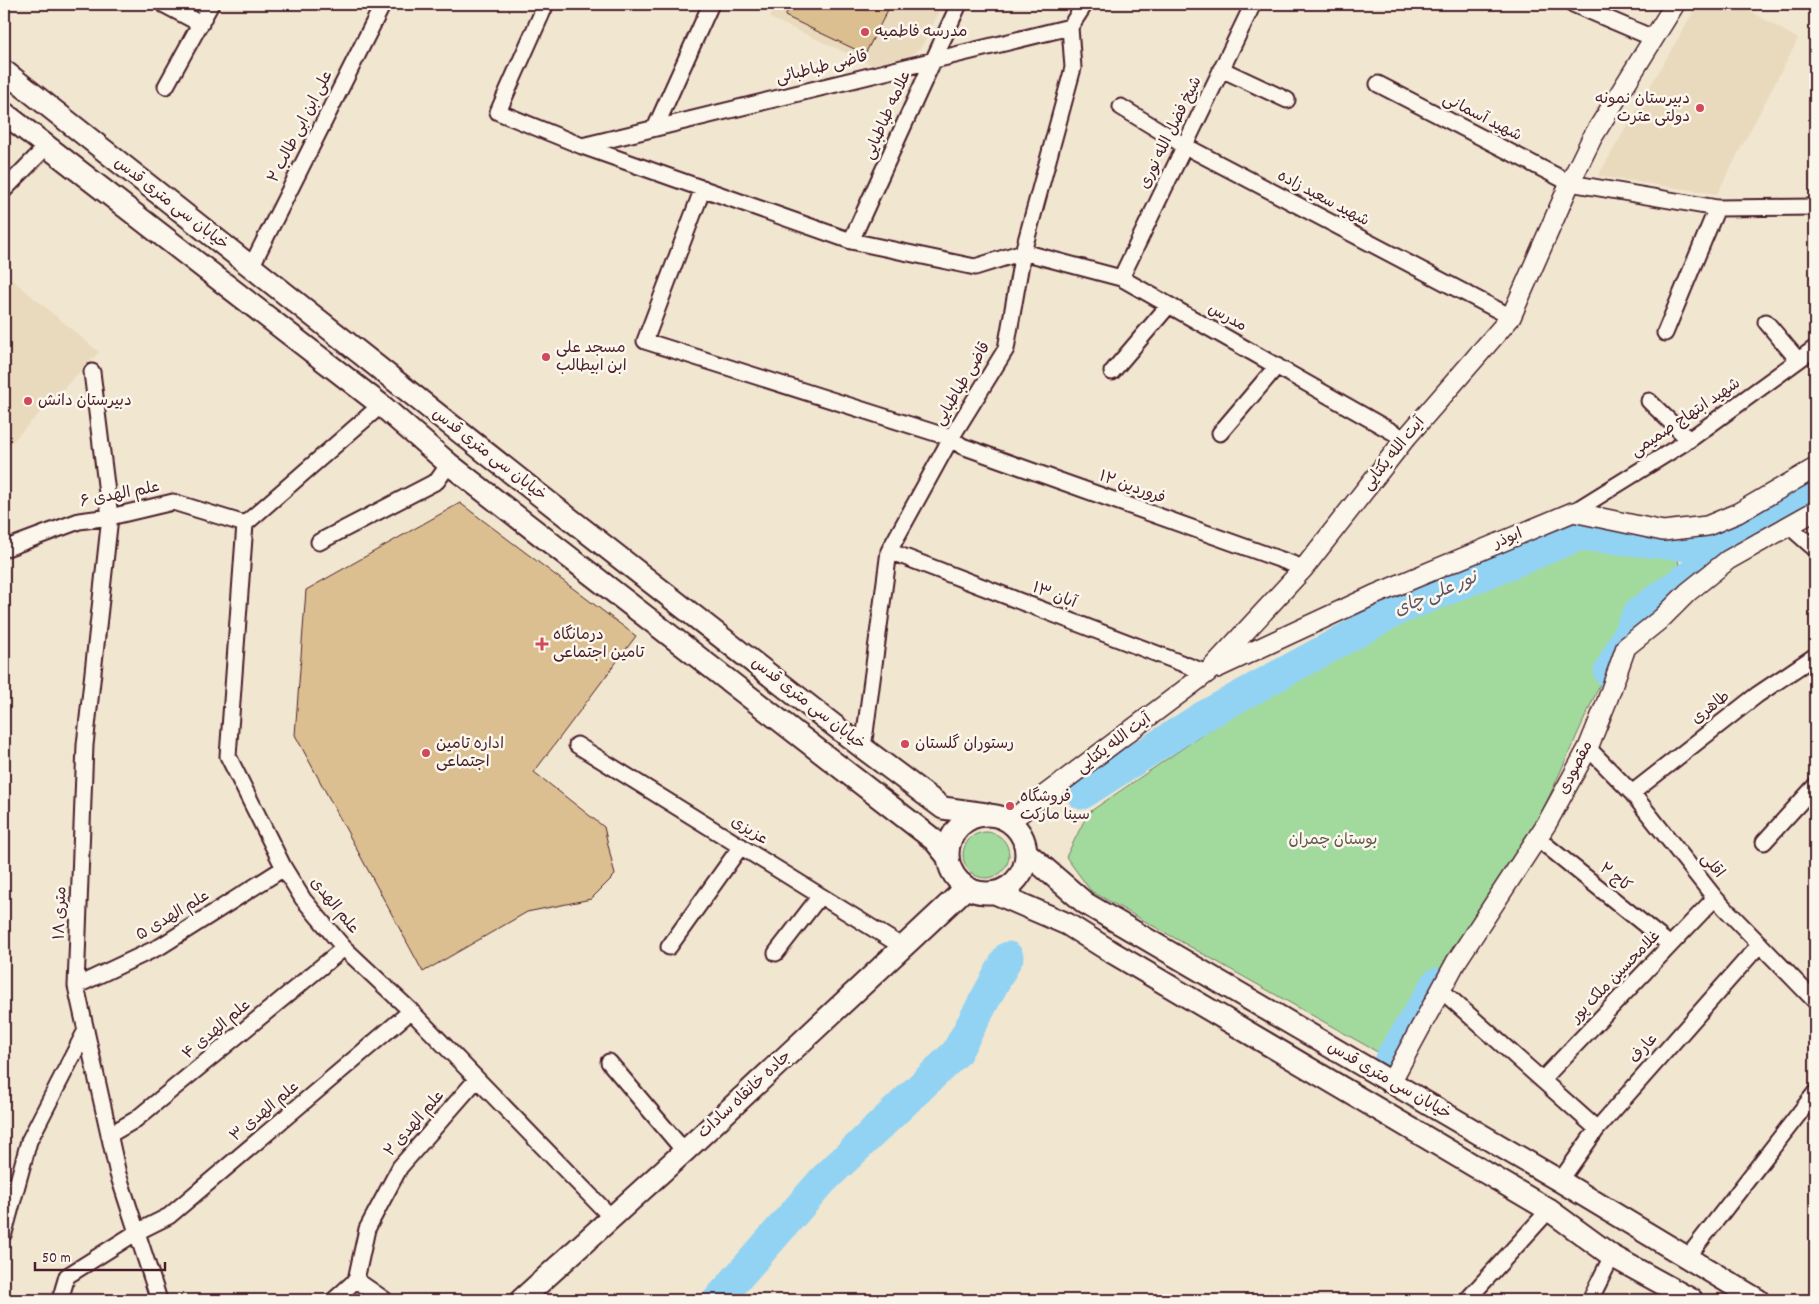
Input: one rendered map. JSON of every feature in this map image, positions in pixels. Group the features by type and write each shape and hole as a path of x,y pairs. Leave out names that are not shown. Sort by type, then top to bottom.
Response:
{"main road":[{"name":"خیابان سی متری قدس","path":"4,71 533,490 863,748 943,808 986,814"},
{"name":"خیابان سی متری قدس","path":"4,113 381,405 450,464 512,513 928,835 947,856"},
{"path":"512,513 533,490"},
{"path":"986,814 998,816 1010,822 1019,830 1025,841 1027,853 1026,864 1014,883 1006,889 985,894 966,888 951,873 947,856 949,844 954,833 962,823 973,817 986,814"},
{"name":"خیابان سی متری قدس","path":"1027,853 1085,903 1560,1181 1758,1300"},
{"name":"جاده خانقاه سادات","path":"521,1300 685,1152 966,888"},
{"name":"خیابان سی متری قدس","path":"995,893 1067,924 1549,1210 1612,1256 1692,1300"}],"street":[{"path":"163,4 201,24"},
{"path":"166,86 211,4"},
{"name":"علی ابن ابی طالب ۲","path":"251,266 383,4"},
{"path":"546,4 498,112 582,146 851,241 974,267 1022,252"},
{"path":"656,126 711,4"},
{"name":"علامه طباطبایی","path":"851,241 958,4"},
{"path":"1070,27 1085,4"},
{"name":"شیخ فضل الله نوری","path":"1121,278 1253,4"},
{"path":"1574,4 1653,38"},
{"name":"آیت الله یکتایی","path":"1010,822 1207,673 1304,568 1405,438 1511,317 1592,138 1675,4"},
{"name":"قاضی طباطبائی","path":"582,146 656,126 1070,27"},
{"name":"قاضی طباطبایی","path":"863,748 889,551 951,438 1006,349 1022,252 1072,68 1070,27"},
{"path":"1221,69 1287,100"},
{"name":"شهید آسمانی","path":"1378,84 1570,183 1716,208 1815,207"},
{"name":"شهید سعید زاده","path":"1121,107 1185,146 1511,317"},
{"path":"4,190 46,147"},
{"name":"۱۲ فروردین","path":"704,188 645,341 951,438 962,446 1304,568"},
{"path":"1665,332 1716,208"},
{"name":"مدرس","path":"1022,252 1121,278 1405,438"},
{"path":"1112,372 1169,305"},
{"path":"1766,322 1798,360"},
{"name":"شهید ابتهاج صمیمی","path":"1573,512 1689,440 1815,348"},
{"path":"1220,433 1277,366"},
{"name":"۱۸ متری","path":"92,372 110,517 85,745 76,986 118,1174 159,1300"},
{"path":"1649,401 1689,440"},
{"path":"245,524 381,405"},
{"path":"319,542 437,481 450,464"},
{"path":"1573,512 1663,531 1708,526 1738,513 1815,468"},
{"name":"علم الهدی ۶","path":"4,549 79,521 110,517 173,502 245,524"},
{"name":"مقصودی","path":"1391,1082 1456,962 1547,823 1588,748 1626,647 1662,618 1688,592 1728,560 1815,511"},
{"name":"ابوذر","path":"1207,673 1374,595 1573,512"},
{"name":"علم الهدی","path":"245,524 228,756 284,868 303,898 344,948 411,1011 612,1218"},
{"path":"1789,526 1815,549"},
{"name":"۱۳ آبان","path":"889,551 905,559 1207,673"},
{"name":"طاهری","path":"1632,793 1757,695 1815,656"},
{"name":"عزیزی","path":"577,745 903,947"},
{"name":"اقلی","path":"1588,748 1632,793 1715,898 1815,1000"},
{"path":"1764,842 1815,786"},
{"name":"کاج ۲","path":"1537,838 1670,945"},
{"path":"669,947 741,846"},
{"name":"علم الهدی ۵","path":"76,986 161,946 284,868"},
{"path":"776,954 820,896"},
{"name":"غلامحسین ملک پور","path":"1542,1080 1715,898"},
{"name":"عارف","path":"1560,1181 1597,1129 1760,944"},
{"name":"علم الهدی ۴","path":"109,1135 135,1120 344,948"},
{"path":"1441,990 1597,1129"},
{"name":"علم الهدی ۳","path":"60,1300 67,1276 137,1232 169,1216 411,1011"},
{"path":"4,1233 29,1141 86,1030"},
{"path":"609,1062 685,1152"},
{"name":"علم الهدی ۲","path":"356,1280 367,1229 400,1167 477,1079"},
{"path":"1687,1258 1815,1093"},
{"path":"1467,1300 1549,1210"},
{"path":"1590,1300 1612,1256"},
{"path":"334,1300 356,1280 385,1300"}],"shaded area":[{"name":"مدرسه فاطمیه","path":"776,4 943,4 922,46 907,59 877,67 770,18"},
{"name":"دبیرستان نمونه دولتی عترت","path":"1698,4 1739,4 1798,39 1717,194 1598,176"},
{"name":"دبیرستان دانش","path":"4,273 99,352 4,450"}],"green space":[{"name":"بوستان چمران","path":"1570,547 1678,556 1680,578 1651,622 1610,662 1531,837 1462,936 1390,1059 1091,891 1066,857 1088,813 1297,670"},
{"path":"986,832 999,836 1005,842 1009,855 1005,868 999,874 986,878 973,874 967,868 963,855 967,842 973,836"}],"building":[{"path":"792,4 891,4 865,54 785,16"},
{"name":"اداره تامین اجتماعی","path":"460,503 636,636 534,772 604,827 615,875 591,899 527,912 423,972 295,735 306,590"}],"waterway":[{"name":"نور علی چای","path":"1082,794 1202,717 1398,610 1580,535 1689,546 1742,535 1815,487"},
{"path":"1609,672 1639,612 1699,569 1737,538"},
{"path":"718,1300 823,1180 956,1053 1008,957"},
{"path":"1390,1059 1437,983"}],"place":[{"name":"مدرسه فاطمیه","path":"865,32"},
{"name":"دبیرستان نمونه دولتی عترت","path":"1700,108"},
{"name":"مسجد علی ابن ابیطالب","path":"546,357"},
{"name":"دبیرستان دانش","path":"28,401"},
{"name":"درمانگاه تامین اجتماعی","path":"542,644"},
{"name":"رستوران گلستان","path":"905,744"},
{"name":"اداره تامین اجتماعی","path":"426,753"},
{"name":"فروشگاه سینا مارکت","path":"1010,806"}]}
